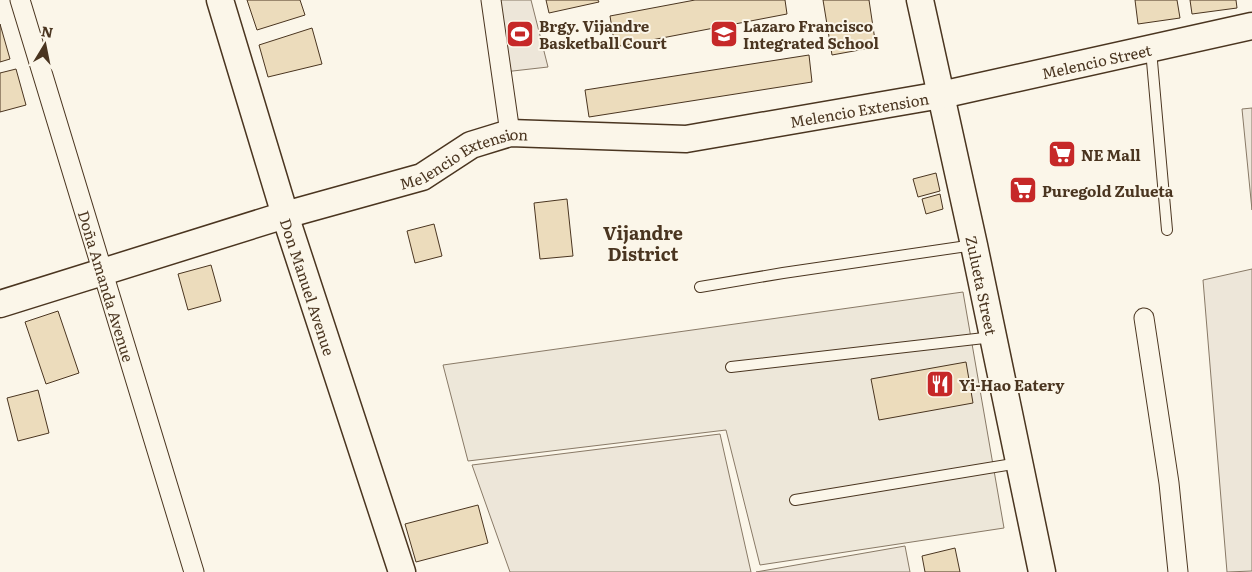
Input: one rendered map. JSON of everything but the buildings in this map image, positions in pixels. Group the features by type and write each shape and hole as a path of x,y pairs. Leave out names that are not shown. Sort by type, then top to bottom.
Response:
{"street":[{"name":"Doña Amanda Avenue","path":"20,0 194,572"},
{"name":"Don Manuel Avenue","path":"220,0 285,215 402,572"},
{"path":"491,0 510,133"},
{"name":"Zulueta Street","path":"920,0 974,245 1042,572"},
{"name":"Melencio Street","path":"941,95 1252,26"},
{"name":"Melencio Extension","path":"0,304 285,215 422,177 471,145 510,133 686,139 941,95"},
{"path":"1144,318 1169,483 1178,572"}],"lane":[{"path":"1150,49 1167,230"},
{"path":"700,287 974,245"},
{"path":"732,367 993,337"},
{"path":"795,500 1019,462"}],"shaded area":[{"name":"Brgy. Vijandre Basketball Court","path":"499,0 531,0 548,67 504,72"},
{"path":"1252,108 1252,210 1242,109"},
{"path":"1252,269 1252,571 1227,572 1203,280"},
{"path":"963,292 1004,528 760,565 726,430 468,461 443,365"},
{"path":"720,434 751,572 510,572 472,465"},
{"path":"905,546 910,572 756,572"}],"place":[{"name":"Brgy. Vijandre Basketball Court","path":"520,34"},
{"name":"Lazaro Francisco Integrated School","path":"724,34"},
{"name":"NE Mall","path":"1062,154"},
{"name":"Puregold Zulueta","path":"1023,190"},
{"name":"Yi-Hao Eatery","path":"940,384"}],"district":[{"name":"Vijandre District","path":"643,242"}]}
